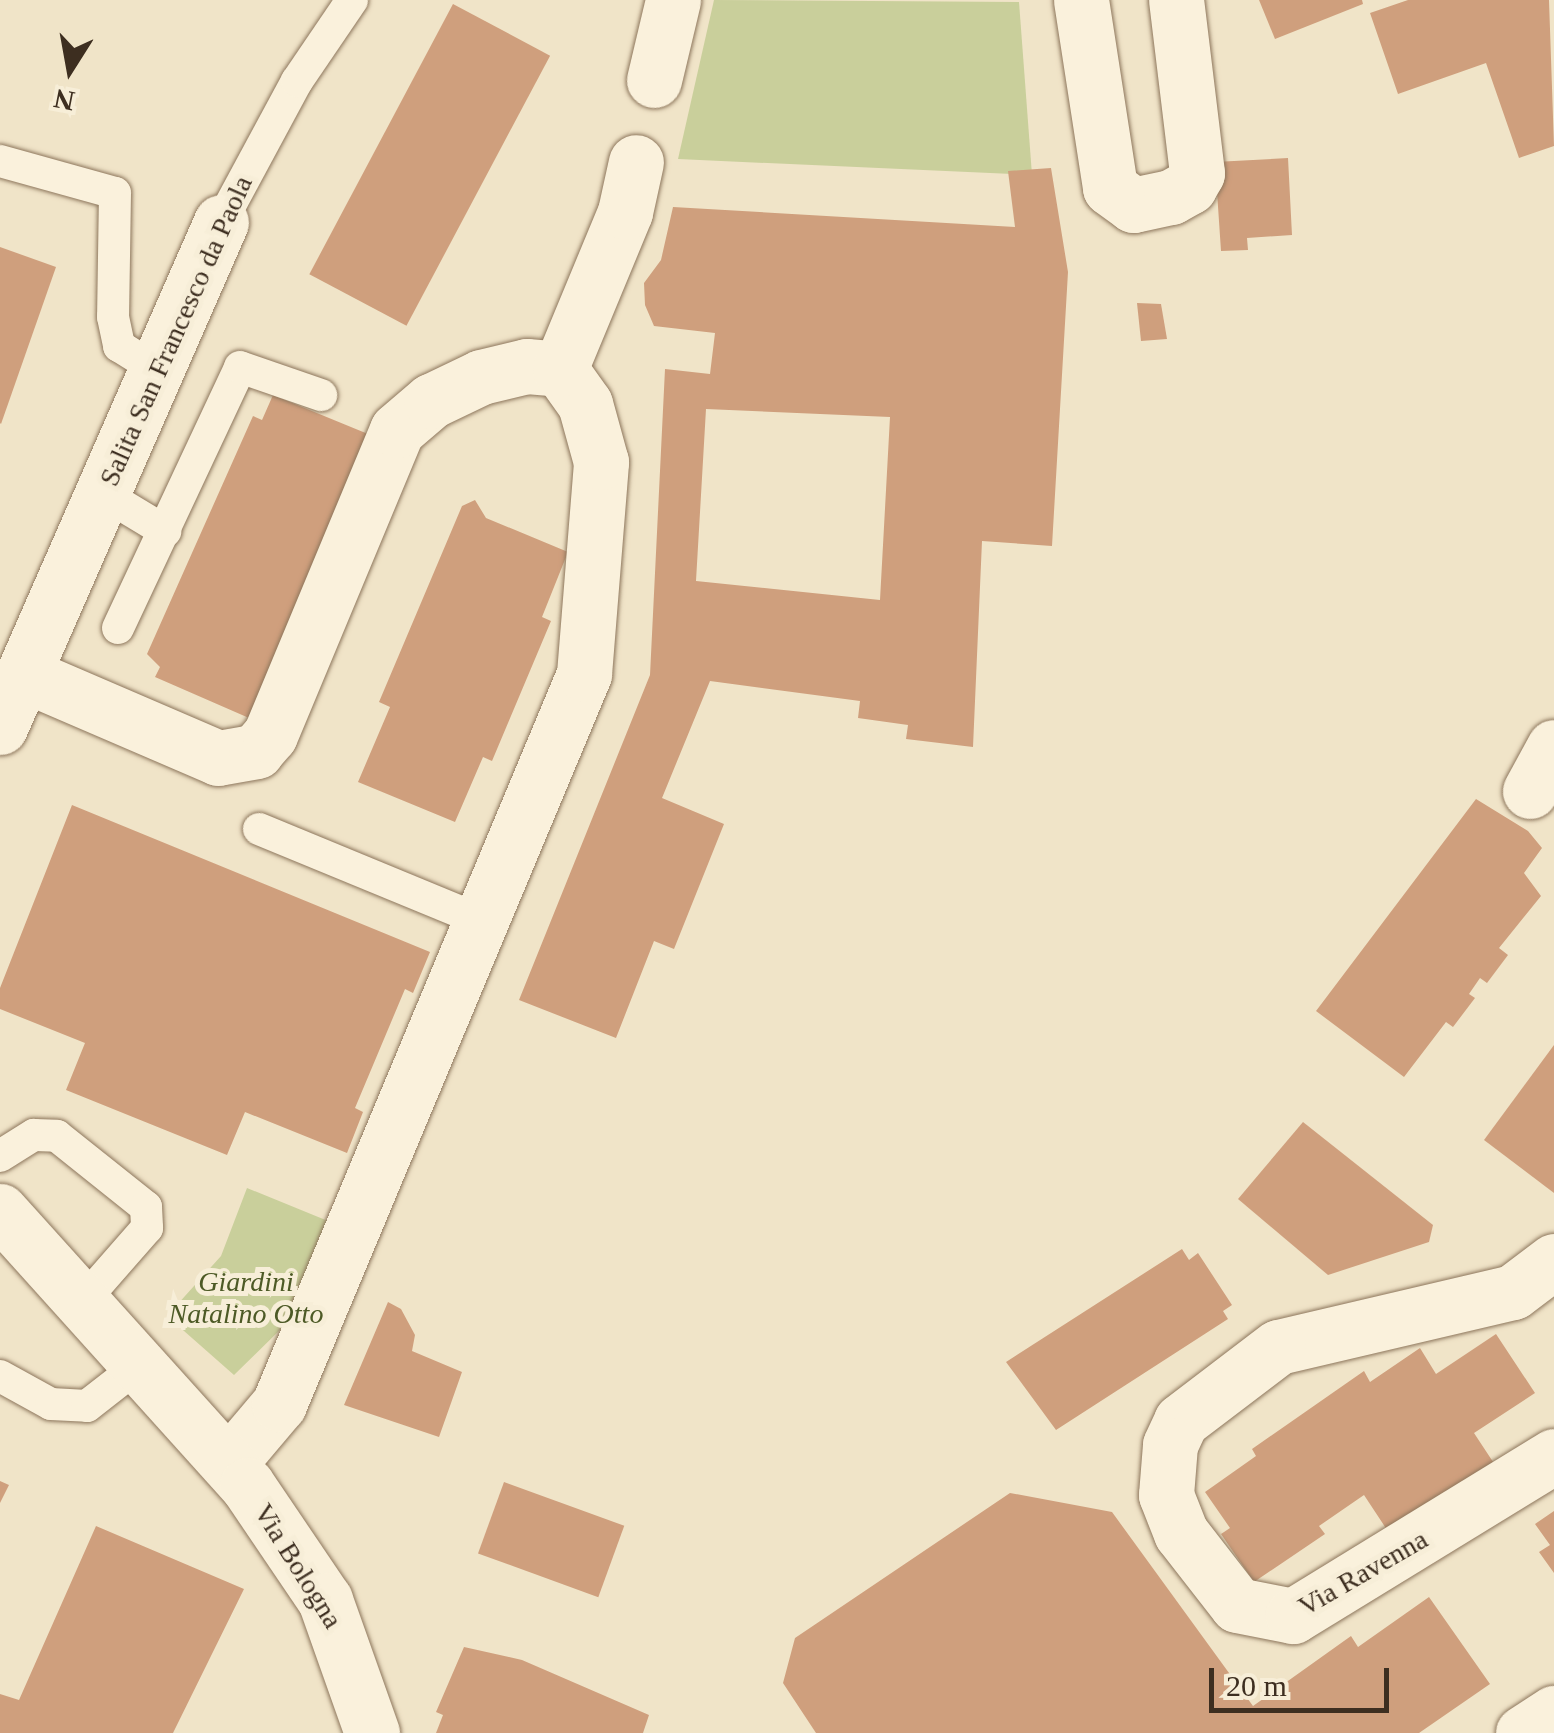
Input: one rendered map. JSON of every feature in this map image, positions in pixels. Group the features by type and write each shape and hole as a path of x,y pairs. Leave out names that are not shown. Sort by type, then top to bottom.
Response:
{"street":[{"path":"654,80 673,0"},
{"path":"1081,0 1110,188 1132,205 1170,197 1189,188 1197,173 1176,0"},
{"path":"560,369 625,212 636,162"},
{"name":"Salita San Francesco da Paola","path":"0,727 220,222"},
{"path":"23,674 218,758 256,751 270,735 398,430 431,401 481,377 526,366 560,369 585,404 600,462 584,674 477,919 279,1404 230,1462"},
{"name":"Via Bologna","path":"0,1211 230,1462 324,1600 372,1733"},
{"name":"Via Ravenna","path":"1554,1261 1513,1292 1278,1347 1181,1421 1170,1445 1166,1496 1181,1533 1237,1605 1265,1616 1293,1616 1554,1456"},
{"path":"1524,1733 1554,1713"}],"lane":[{"name":"Salita San Francesco da Paola","path":"220,222 297,81 352,0"},
{"path":"0,161 115,193 113,317 119,346 156,369"},
{"path":"118,628 240,367 321,395"},
{"path":"102,493 165,531"},
{"path":"260,829 477,919"},
{"path":"0,1156 34,1135 57,1136 146,1206 147,1228 83,1301"},
{"path":"0,1376 51,1404 87,1406 142,1364"}],"green space":[{"path":"714,0 1019,2 1032,175 678,159"},
{"name":"Giardini Natalino Otto","path":"247,1188 328,1221 286,1324 234,1375 167,1316 221,1256"}],"building":[{"path":"1259,0 1362,0 1363,4 1275,39"},
{"path":"1408,0 1549,0 1554,146 1519,158 1486,63 1398,94 1370,13"},
{"path":"453,4 550,56 406,326 309,274"},
{"path":"1288,158 1292,235 1247,238 1248,250 1221,251 1215,162"},
{"path":"1051,168 1068,272 1052,546 982,541 973,747 906,739 908,725 858,718 860,701 710,681 662,798 724,824 674,949 654,941 616,1038 519,1000 650,675 665,369 710,374 715,333 654,326 645,305 644,283 661,260 673,207 1015,227 1008,171","holes":["706,409 890,417 880,600 696,581"]},
{"path":"0,247 56,267 1,424 0,423"},
{"path":"1137,303 1161,304 1167,339 1141,341"},
{"path":"273,395 368,434 249,718 155,677 160,667 147,654 253,416 262,420"},
{"path":"475,500 486,518 568,552 542,617 551,621 492,761 483,757 455,822 358,782 390,707 379,702 462,506"},
{"path":"1476,799 1528,831 1542,848 1524,873 1541,896 1499,948 1508,955 1487,983 1480,978 1469,994 1475,998 1453,1027 1446,1022 1404,1077 1316,1011"},
{"path":"72,805 430,952 413,993 405,989 355,1108 363,1112 347,1153 245,1112 227,1155 66,1090 85,1043 0,1009 0,988"},
{"path":"1554,1045 1554,1193 1484,1140"},
{"path":"1303,1122 1433,1225 1429,1242 1328,1275 1238,1199"},
{"path":"1182,1249 1189,1260 1198,1253 1232,1305 1223,1311 1228,1319 1056,1430 1006,1362"},
{"path":"388,1302 401,1309 415,1335 412,1351 462,1372 439,1437 344,1405"},
{"path":"1496,1334 1535,1393 1474,1433 1501,1474 1397,1545 1364,1495 1319,1526 1325,1534 1254,1582 1221,1534 1230,1528 1205,1492 1256,1456 1252,1449 1364,1371 1370,1382 1420,1348 1436,1374"},
{"path":"0,1481 9,1485 0,1503"},
{"path":"504,1482 624,1526 598,1597 478,1553"},
{"path":"1010,1493 1112,1512 1253,1706 1351,1636 1358,1647 1429,1597 1490,1684 1419,1733 816,1733 783,1683 795,1638"},
{"path":"1554,1511 1554,1573 1539,1552 1550,1545 1535,1524"},
{"path":"96,1526 244,1589 173,1733 0,1733 0,1694 19,1700"},
{"path":"464,1647 522,1660 649,1715 643,1733 436,1733 443,1715 436,1712"}]}
